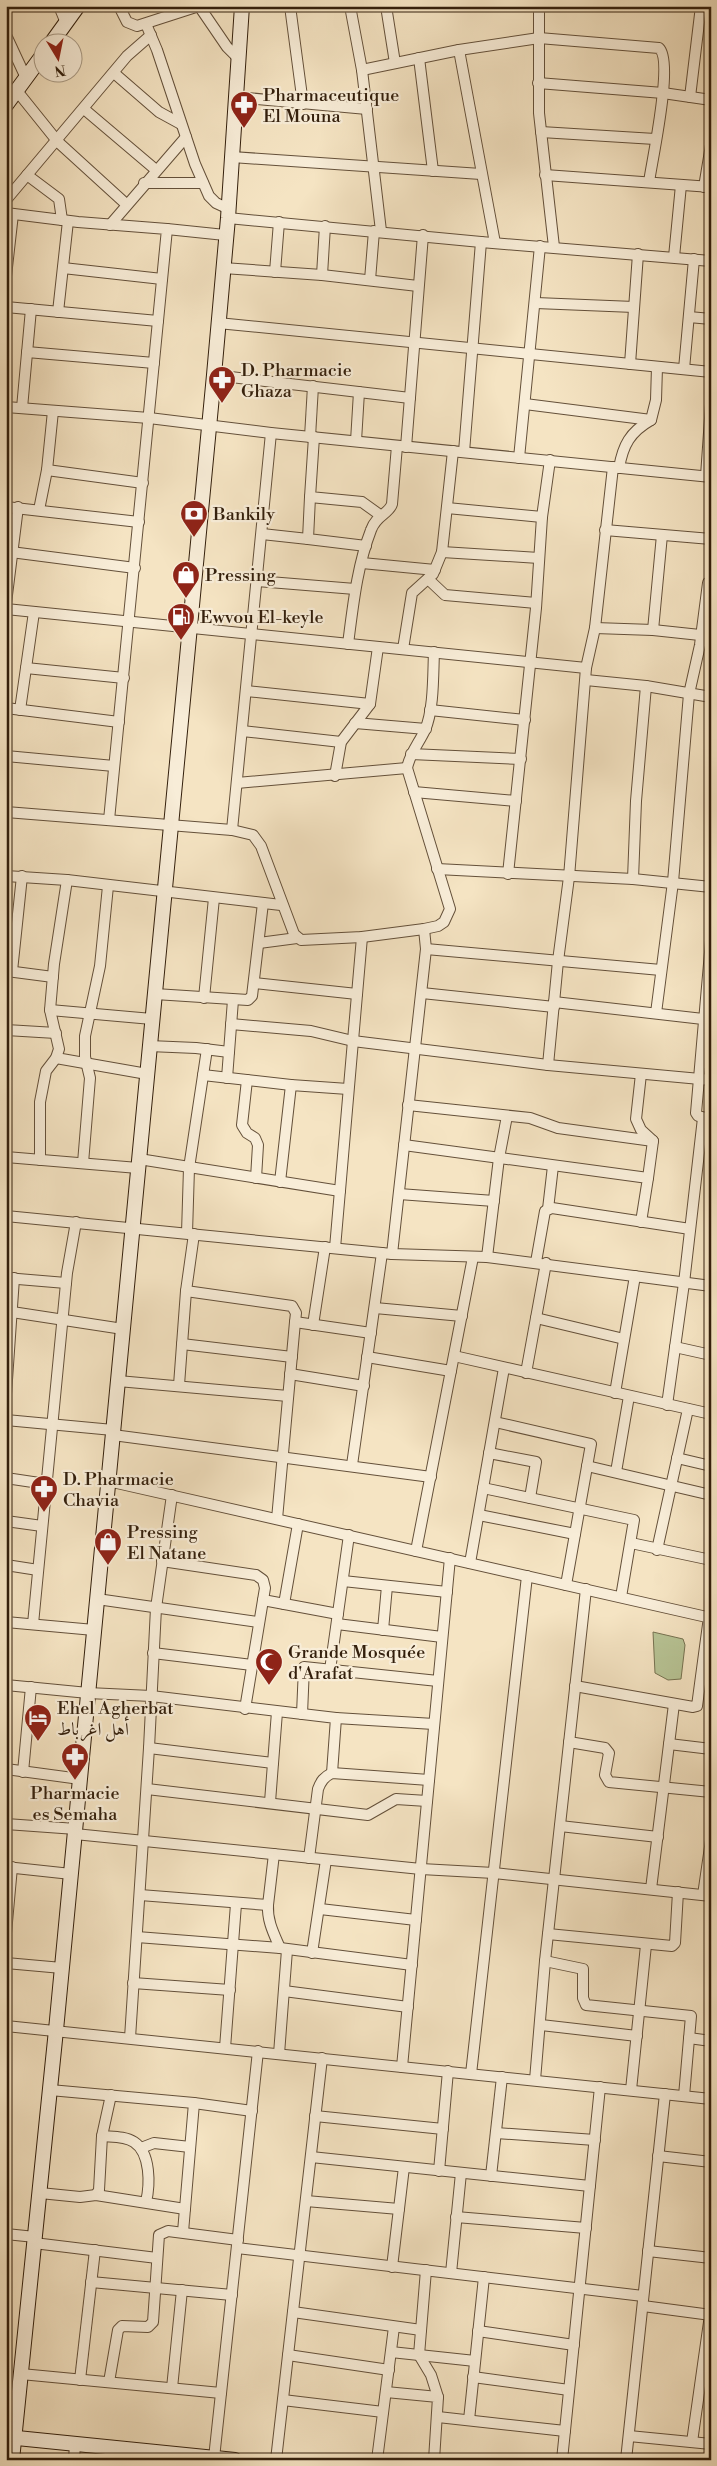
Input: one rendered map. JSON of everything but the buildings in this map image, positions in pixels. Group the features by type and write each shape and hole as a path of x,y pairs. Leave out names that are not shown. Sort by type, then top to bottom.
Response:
{"street":[{"path":"59,6 66,23"},
{"path":"59,32 78,6"},
{"path":"119,6 130,25 146,24 199,6 227,47 238,59"},
{"path":"12,2460 10,2437 21,2374 40,2193 214,375 224,268 242,6"},
{"path":"290,6 303,104"},
{"path":"350,6 362,70 374,166 378,231 370,280"},
{"path":"386,6 395,63"},
{"path":"539,6 538,83 541,132 554,247"},
{"path":"690,97 701,6"},
{"path":"146,24 164,69 181,124 203,183 213,201 228,213 279,222 481,242 711,260"},
{"path":"6,35 26,78"},
{"path":"6,200 130,54 151,35"},
{"path":"362,70 459,50 539,38 659,48 663,54 665,67 663,93 649,182"},
{"path":"459,50 495,243"},
{"path":"419,58 433,171"},
{"path":"6,106 32,70"},
{"path":"114,73 167,117 181,124"},
{"path":"538,83 663,93 711,100"},
{"path":"17,91 57,140 126,204"},
{"path":"236,97 366,109"},
{"path":"84,109 156,170"},
{"path":"541,132 656,139"},
{"path":"110,224 186,137"},
{"path":"545,175 707,187 711,145"},
{"path":"232,157 481,174"},
{"path":"27,175 59,199 65,220 63,268 58,312"},
{"path":"144,183 203,183"},
{"path":"674,257 681,185"},
{"path":"6,276 10,213 225,235"},
{"path":"275,272 279,222"},
{"path":"322,275 325,226"},
{"path":"109,820 140,522 167,229"},
{"path":"348,644 355,589 366,546 373,525 380,515 391,508 392,504 410,398 423,235"},
{"path":"403,649 412,593 435,570 442,552 447,508 458,452 473,349 481,242"},
{"path":"519,458 536,303 540,246"},
{"path":"630,364 638,254"},
{"path":"684,369 694,259"},
{"path":"63,268 162,279"},
{"path":"224,268 322,275 418,286"},
{"path":"536,303 634,307"},
{"path":"6,307 158,321"},
{"path":"22,408 31,309"},
{"path":"689,317 711,319"},
{"path":"218,323 711,372"},
{"path":"27,352 154,363"},
{"path":"548,1065 558,961 570,877 586,668 595,628 605,530 616,467 626,442 638,428 651,420 656,400 657,367"},
{"path":"214,375 410,398"},
{"path":"308,539 313,386"},
{"path":"356,442 359,392"},
{"path":"525,404 651,420"},
{"path":"6,407 149,418 208,427 708,477 711,404"},
{"path":"39,510 47,470 53,411"},
{"path":"232,830 271,433"},
{"path":"508,874 531,662 542,517 550,460"},
{"path":"47,470 143,483"},
{"path":"310,497 362,502 380,515"},
{"path":"6,507 140,522"},
{"path":"6,603 18,507"},
{"path":"447,508 542,517"},
{"path":"605,530 711,539"},
{"path":"262,534 366,546"},
{"path":"653,630 662,534"},
{"path":"12,552 135,568"},
{"path":"442,552 539,558"},
{"path":"362,563 435,570"},
{"path":"428,579 445,596 536,603"},
{"path":"257,581 355,589"},
{"path":"656,1013 674,882 689,694 700,640 708,583 711,583"},
{"path":"6,609 586,668"},
{"path":"20,710 34,612"},
{"path":"595,628 653,630 700,640 711,646"},
{"path":"335,776 341,742 370,704 378,647"},
{"path":"258,943 297,938 309,941 362,937 424,929 438,926 449,916 450,909 407,768 412,754 426,729 430,710 434,652"},
{"path":"26,668 124,678"},
{"path":"586,680 646,686 711,697"},
{"path":"633,879 646,686"},
{"path":"246,690 370,704"},
{"path":"6,708 119,722"},
{"path":"430,710 525,720"},
{"path":"355,723 426,729"},
{"path":"242,732 341,742"},
{"path":"412,754 521,759"},
{"path":"6,756 114,766"},
{"path":"237,783 335,776 407,768"},
{"path":"414,792 516,801"},
{"path":"6,812 170,824 232,830 253,835 259,841 281,905 297,938"},
{"path":"437,869 633,879 711,887"},
{"path":"6,876 67,880 281,905"},
{"path":"22,876 9,971 53,977"},
{"path":"40,1160 40,1102 46,1070 56,1058 59,1049 50,1010 67,880"},
{"path":"83,1163 90,1078 85,1036 100,966 108,886"},
{"path":"204,998 214,898"},
{"path":"155,994 248,1000 252,996 254,984 263,903"},
{"path":"352,1465 374,1308 399,1194 422,994 426,949 424,929"},
{"path":"313,1325 340,1191 362,937"},
{"path":"667,1405 690,1229 707,1119 696,1113 711,941"},
{"path":"426,949 661,970"},
{"path":"254,984 357,994"},
{"path":"422,994 656,1013 704,1019"},
{"path":"227,1078 233,1000"},
{"path":"50,1010 152,1019"},
{"path":"231,1024 311,1031 353,1041 548,1065 711,1080"},
{"path":"6,1031 56,1033"},
{"path":"150,1046 228,1052"},
{"path":"179,1385 191,1233 189,1168 207,1049"},
{"path":"56,1058 147,1074"},
{"path":"641,1074 636,1119 641,1130 653,1140"},
{"path":"203,1075 348,1089"},
{"path":"247,1080 242,1125 247,1133 255,1138 258,1144 256,1178"},
{"path":"280,1182 292,1085"},
{"path":"408,1105 530,1118 558,1128 653,1140"},
{"path":"487,1257 499,1158 507,1116"},
{"path":"641,1222 653,1140"},
{"path":"404,1145 648,1178"},
{"path":"6,1157 189,1168 340,1191"},
{"path":"526,1372 536,1318 545,1211 548,1209 553,1166"},
{"path":"399,1194 494,1201"},
{"path":"548,1209 690,1229"},
{"path":"6,1216 387,1253 487,1257 541,1262 711,1286"},
{"path":"33,1624 66,1283 76,1222"},
{"path":"416,1551 473,1257"},
{"path":"615,1393 635,1276"},
{"path":"6,1394 12,1312 10,1278 66,1283"},
{"path":"186,1291 292,1306 296,1313 277,1519"},
{"path":"374,1308 462,1316"},
{"path":"12,1312 123,1329"},
{"path":"536,1318 624,1339"},
{"path":"295,1322 371,1333"},
{"path":"182,1344 292,1357"},
{"path":"675,1347 711,1355"},
{"path":"454,1356 711,1414"},
{"path":"368,1358 451,1371"},
{"path":"470,1563 504,1368"},
{"path":"290,1374 364,1386"},
{"path":"118,1381 288,1396"},
{"path":"616,1472 628,1396"},
{"path":"657,1550 688,1410"},
{"path":"6,1420 52,1424 431,1477"},
{"path":"495,1422 589,1442 592,1446 566,1585"},
{"path":"489,1453 536,1462 530,1498"},
{"path":"677,1458 711,1466"},
{"path":"588,1466 711,1494"},
{"path":"6,1478 46,1484"},
{"path":"108,1480 710,1618 699,1702 694,1707 575,1686"},
{"path":"483,1488 634,1520 621,1597"},
{"path":"130,2038 150,1748 150,1696 156,1608 172,1495"},
{"path":"479,1515 575,1534"},
{"path":"6,1521 42,1526"},
{"path":"284,1604 298,1524"},
{"path":"330,1670 350,1536"},
{"path":"631,1543 711,1560"},
{"path":"402,2066 450,1558"},
{"path":"162,1561 256,1575 263,1580 265,1588 245,1709"},
{"path":"6,1566 38,1570"},
{"path":"471,2074 527,1576"},
{"path":"343,1581 446,1592"},
{"path":"383,1630 387,1586"},
{"path":"535,2080 545,1961 586,1589"},
{"path":"97,1599 258,1622"},
{"path":"263,1600 383,1630 442,1637"},
{"path":"6,1622 94,1630"},
{"path":"153,1653 252,1665"},
{"path":"302,1714 304,1667 438,1681"},
{"path":"6,1684 88,1693 150,1696 245,1709 336,1718 434,1724"},
{"path":"23,1772 31,1686"},
{"path":"651,1889 674,1704"},
{"path":"270,1802 277,1712"},
{"path":"332,1773 336,1718"},
{"path":"569,1742 605,1748 609,1753 605,1775 609,1782 711,1792"},
{"path":"669,1744 711,1749"},
{"path":"150,1748 273,1764"},
{"path":"6,1770 80,1779"},
{"path":"310,1858 315,1807 321,1781 332,1773 429,1780"},
{"path":"147,1790 315,1807 368,1815 375,1813 390,1801 396,1799 427,1801"},
{"path":"6,1824 75,1831 143,1841 326,1860 421,1869 494,1873 707,1895 711,1840"},
{"path":"560,1826 658,1836"},
{"path":"274,1854 268,1914 271,1926 284,1949 284,1991 279,2054"},
{"path":"312,1953 326,1860"},
{"path":"6,1933 9,1867 71,1874"},
{"path":"548,1934 646,1945 674,1946 678,1892"},
{"path":"140,1895 268,1905"},
{"path":"225,2048 236,1904"},
{"path":"320,1909 416,1920"},
{"path":"136,1937 284,1949 412,1965"},
{"path":"631,2090 646,1945"},
{"path":"545,1961 583,1968 583,1998 586,2004 691,2016 684,2096"},
{"path":"6,1963 62,1968"},
{"path":"134,1983 230,1990"},
{"path":"284,1991 408,2007"},
{"path":"541,2025 637,2036"},
{"path":"6,2026 711,2099"},
{"path":"689,2038 711,2041"},
{"path":"208,2458 221,2393 258,2051"},
{"path":"276,2460 322,2058"},
{"path":"439,2171 448,2071"},
{"path":"491,2176 502,2077"},
{"path":"562,2460 600,2087"},
{"path":"50,2090 194,2103 252,2111"},
{"path":"626,2460 664,2094"},
{"path":"96,2196 99,2190 102,2136 111,2095"},
{"path":"183,2232 194,2103"},
{"path":"315,2116 443,2128"},
{"path":"496,2133 595,2140"},
{"path":"102,2136 123,2138 141,2148 148,2176 146,2202"},
{"path":"141,2148 154,2143 190,2147"},
{"path":"658,2156 711,2162"},
{"path":"311,2157 590,2186"},
{"path":"392,2266 404,2167"},
{"path":"451,2273 461,2173"},
{"path":"40,2193 80,2198 96,2196 185,2209"},
{"path":"306,2201 399,2209"},
{"path":"456,2216 586,2228"},
{"path":"110,2382 118,2330 122,2326 150,2326 153,2322 158,2235 168,2230 299,2256 580,2288 710,2315 708,2342 692,2442"},
{"path":"6,2234 95,2250 157,2258"},
{"path":"80,2380 95,2250"},
{"path":"648,2251 711,2258"},
{"path":"426,2270 419,2355 431,2375 438,2397 434,2460"},
{"path":"469,2420 484,2277"},
{"path":"91,2282 232,2294"},
{"path":"172,2388 182,2290"},
{"path":"293,2312 421,2330"},
{"path":"377,2460 394,2326"},
{"path":"478,2331 574,2345"},
{"path":"391,2352 475,2361"},
{"path":"288,2355 389,2370"},
{"path":"21,2374 221,2393"},
{"path":"473,2376 569,2390"},
{"path":"386,2392 438,2397"},
{"path":"283,2400 383,2412"},
{"path":"438,2417 565,2431"},
{"path":"629,2436 711,2444"},
{"path":"10,2437 235,2460"},
{"path":"74,2460 75,2444"}],"green space":[{"path":"653,1632 683,1639 685,1645 681,1679 668,1680 655,1673"}],"place":[{"name":"Pharmaceutique El Mouna","path":"244,129"},
{"name":"D. Pharmacie Ghaza","path":"222,404"},
{"name":"Bankily","path":"194,538"},
{"name":"Pressing","path":"186,599"},
{"name":"Ewvou El-keyle","path":"181,641"},
{"name":"D. Pharmacie Chavia","path":"44,1513"},
{"name":"Pressing El Natane","path":"108,1566"},
{"name":"Grande Mosquée d'Arafat","path":"269,1686"},
{"name":"Ehel Agherbat أهل اغرباط","path":"38,1742"},
{"name":"Pharmacie es Semaha","path":"75,1781"}]}
